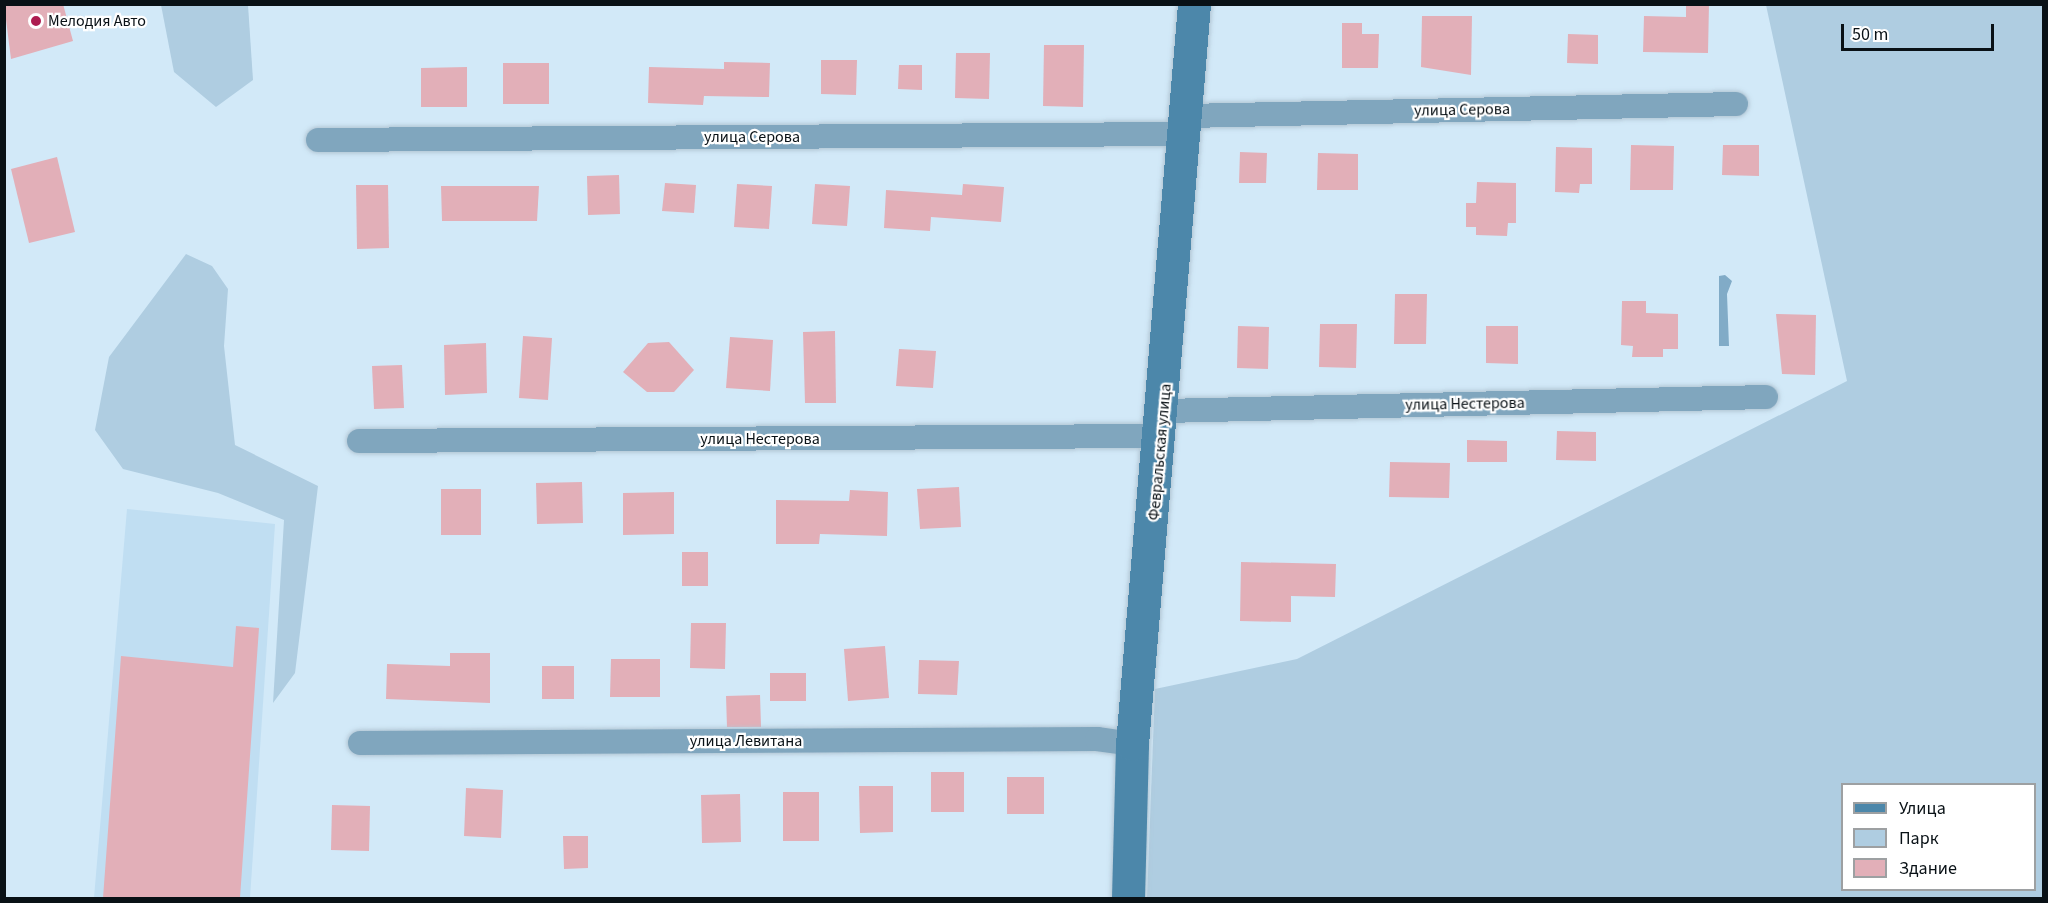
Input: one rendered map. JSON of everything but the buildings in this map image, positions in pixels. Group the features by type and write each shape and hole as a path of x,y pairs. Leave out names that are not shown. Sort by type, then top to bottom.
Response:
{"main road":[{"name":"Февральская улица","path":"1128,898 1132,744 1163,424 1194,4"}],"street":[{"name":"улица Серова","path":"318,140 1186,125 1736,104"},
{"name":"улица Нестерова","path":"359,441 1163,424 1767,396"},
{"name":"улица Левитана","path":"360,743 1096,739 1132,744"}],"shaded area":[{"path":"1725,275 1732,281 1727,294 1729,346 1719,346 1719,276"},
{"path":"127,509 275,524 250,898 94,898"}],"green space":[{"path":"161,5 248,5 253,80 216,107 174,72"},
{"path":"1766,5 2043,5 2043,898 1147,898 1155,689 1297,659 1847,381"},
{"path":"186,254 212,266 228,289 224,346 235,445 318,486 295,673 273,703 284,520 218,493 123,469 95,430 109,357"}],"place":[{"name":"Мелодия Авто","path":"36,21"}]}
